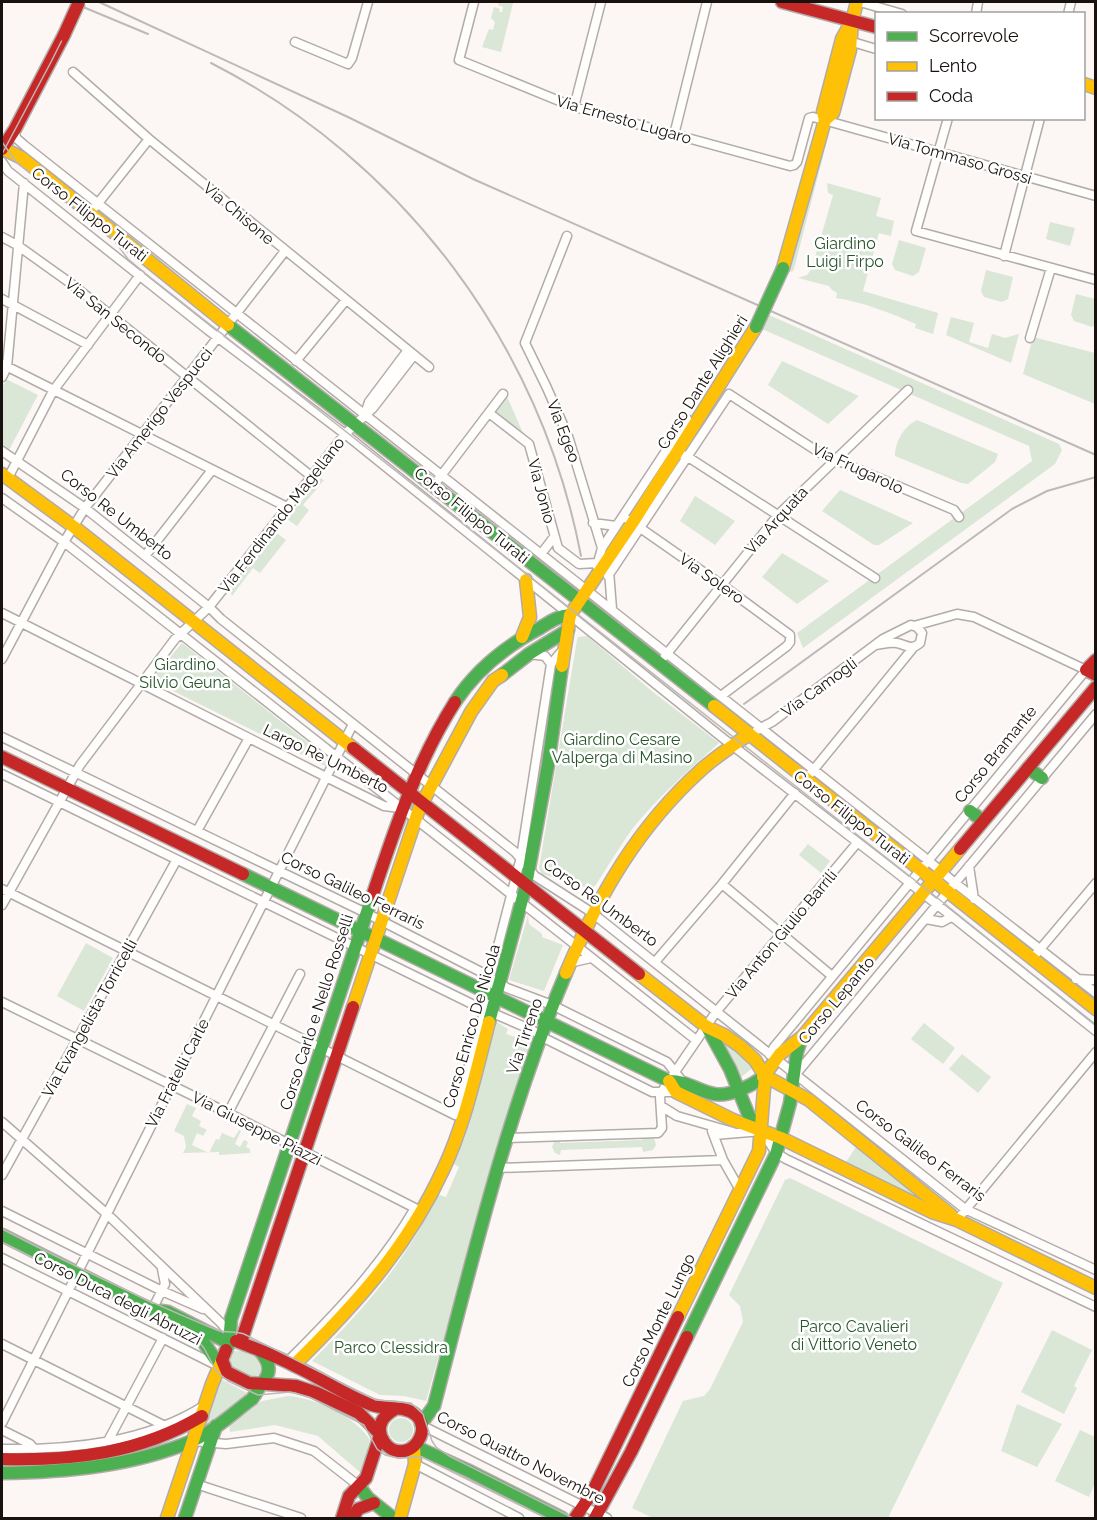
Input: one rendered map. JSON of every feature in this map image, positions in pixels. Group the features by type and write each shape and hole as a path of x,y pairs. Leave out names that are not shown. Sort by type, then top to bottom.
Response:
{"main road":[{"path":"2,148 15,130 80,2"},
{"path":"782,2 875,27"},
{"name":"Corso Dante Alighieri","path":"584,596 607,565 756,327 783,268 830,119 823,112 858,2"},
{"name":"Corso Filippo Turati","path":"2,148 31,165 228,325 434,485 584,596 663,659 749,734 811,775 925,865 1035,955 1095,1009"},
{"path":"5,476 74,527 194,622"},
{"path":"522,637 530,617 526,580"},
{"path":"568,630 570,615 584,596"},
{"name":"Corso Carlo e Nello Rosselli","path":"230,1336 400,808 416,773 451,710 470,682 484,667 522,637 560,616 570,615"},
{"name":"Largo Re Umberto","path":"194,622 408,791"},
{"name":"Corso Carlo e Nello Rosselli","path":"230,1336 304,1152 415,817 430,785 481,695 493,681 529,654 568,630"},
{"name":"Corso Enrico De Nicola","path":"290,1363 333,1327 367,1290 417,1220 454,1143 521,881 529,871 568,630"},
{"name":"Corso Bramante","path":"1091,673 1095,660"},
{"name":"Corso Bramante","path":"937,875 1095,687"},
{"name":"Via Tirreno","path":"422,1424 434,1406 498,1168 541,1036 591,912 621,861 648,824 675,795 732,745 749,734"},
{"name":"Corso Galileo Ferraris","path":"2,757 673,1084 762,1131 781,1138 932,1212 957,1220 1095,1288"},
{"path":"1028,768 1042,778"},
{"name":"Corso Re Umberto","path":"408,791 707,1027 720,1031 758,1062 765,1076"},
{"path":"970,811 983,821"},
{"name":"Corso Lepanto","path":"773,1057 802,1037 937,875"},
{"path":"707,1027 739,1089 749,1115 762,1131"},
{"name":"Corso Lepanto","path":"796,1074 797,1052 802,1037"},
{"path":"673,1084 717,1095 739,1089 765,1076 773,1057"},
{"name":"Corso Monte Lungo","path":"600,1517 776,1153 796,1074"},
{"name":"Corso Galileo Ferraris","path":"765,1076 809,1101 957,1220"},
{"name":"Corso Monte Lungo","path":"579,1513 759,1151 765,1076"},
{"name":"Corso Duca degli Abruzzi","path":"2,1235 152,1310 168,1312 230,1336 290,1363 370,1405 395,1409"},
{"name":"Corso Duca degli Abruzzi","path":"152,1310 160,1318 200,1337 219,1364"},
{"path":"167,1518 230,1336"},
{"path":"252,1399 260,1385 265,1382 269,1368 267,1359 260,1351"},
{"path":"219,1364 227,1372 249,1383 307,1389 359,1413 371,1423 380,1435 386,1445 393,1450 402,1451 414,1446 420,1439 422,1424 416,1415 409,1410 395,1409 383,1418 380,1435 362,1487 349,1496 342,1518"},
{"path":"2,1473 48,1472 109,1464 193,1441 252,1399 281,1385"},
{"path":"2,1459 33,1460 117,1450 156,1439 204,1411"},
{"name":"Corso Quattro Novembre","path":"422,1424 429,1445 444,1460"},
{"path":"185,1518 216,1426"},
{"path":"400,1518 415,1464 414,1446"},
{"name":"Corso Quattro Novembre","path":"414,1446 562,1518"},
{"path":"362,1487 374,1503 393,1518"},
{"path":"353,1518 358,1509 374,1503"}],"street":[{"path":"295,42 348,64 352,58 368,2"},
{"name":"Via Ernesto Lugaro","path":"474,2 459,60 574,107 789,166 794,165 809,118 830,119"},
{"path":"574,107 601,2"},
{"path":"674,135 706,2"},
{"path":"858,2 895,12"},
{"path":"847,41 875,49"},
{"name":"Via Chisone","path":"73,72 149,139 429,367"},
{"name":"Via Tommaso Grossi","path":"830,119 1095,196"},
{"path":"947,120 916,231 1095,280"},
{"path":"1004,256 1039,120"},
{"name":"Corso Filippo Turati","path":"15,130 18,140 541,554 584,596 612,609 663,659 721,696 761,728 811,775"},
{"path":"90,213 149,139"},
{"name":"Corso Filippo Turati","path":"31,165 42,159"},
{"name":"Corso Filippo Turati","path":"2,162 8,171 345,434 732,745 1095,1031"},
{"path":"2,377 12,305 24,183"},
{"name":"Via Egeo","path":"567,236 525,343 548,388 568,436 607,565"},
{"name":"Via San Secondo","path":"2,237 17,245 111,314 311,476"},
{"path":"228,325 285,251"},
{"path":"1030,338 1051,268"},
{"path":"5,476 17,460 53,391 140,275"},
{"path":"2,299 88,345"},
{"path":"296,361 346,300"},
{"name":"Via Amerigo Vespucci","path":"2,659 64,542 85,508 228,325"},
{"name":"Via Ferdinando Magellano","path":"209,607 311,476 345,434 364,415 369,402 411,353"},
{"path":"4,366 287,507"},
{"name":"Via Arquata","path":"663,659 778,515 908,390"},
{"path":"434,485 503,394"},
{"name":"Corso Dante Alighieri","path":"678,453 729,394"},
{"name":"Via Frugarolo","path":"729,394 820,453 954,510 958,517"},
{"name":"Via Jonio","path":"489,413 529,444 554,537"},
{"name":"Corso Dante Alighieri","path":"678,453 687,418"},
{"name":"Corso Re Umberto","path":"2,451 85,508 209,607"},
{"path":"678,453 875,578"},
{"path":"145,556 212,470"},
{"path":"2,498 64,542 181,633"},
{"name":"Corso Dante Alighieri","path":"607,565 616,526 632,522"},
{"name":"Via Solero","path":"632,522 789,633 790,639 787,646 721,696"},
{"path":"593,524 616,526"},
{"path":"541,554 554,537"},
{"path":"554,537 558,548 576,562 597,563"},
{"name":"Corso Dante Alighieri","path":"597,563 607,565"},
{"name":"Corso Dante Alighieri","path":"597,563 607,565"},
{"path":"607,565 612,609"},
{"path":"2,905 5,891 74,773 181,633 209,607"},
{"name":"Largo Re Umberto","path":"209,607 416,773"},
{"name":"Largo Re Umberto","path":"2,613 384,806 400,808"},
{"path":"900,662 902,630 907,626 957,614 979,619 1091,673"},
{"path":"811,775 900,662 920,643 922,637 937,624 968,616"},
{"path":"914,626 920,630 922,637"},
{"name":"Via Camogli","path":"761,728 876,645 902,630"},
{"name":"Largo Re Umberto","path":"181,633 400,808"},
{"path":"876,645 889,642 902,643 913,648"},
{"name":"Corso Enrico De Nicola","path":"521,881 521,857 551,664 566,645"},
{"path":"529,654 545,656 551,664"},
{"name":"Corso Bramante","path":"925,865 1091,673"},
{"path":"1095,714 952,887 974,899 1035,955 1095,993"},
{"name":"Via Fratelli Carle","path":"2,1423 353,724"},
{"name":"Via Tirreno","path":"749,734 761,728"},
{"name":"Corso Galileo Ferraris","path":"2,737 366,913 495,980 552,1005 667,1062 673,1084"},
{"path":"197,831 249,738"},
{"name":"Corso Re Umberto","path":"416,773 521,857 529,871 544,883 558,889 591,912 773,1057"},
{"path":"2,774 176,861 474,1005 489,1010 652,1092 673,1084"},
{"path":"655,962 722,884 795,793"},
{"path":"400,808 415,817 696,1040"},
{"name":"Via Anton Giulio Barrili","path":"673,1084 696,1040 716,1012 857,843"},
{"name":"Via Evangelista Torricelli","path":"2,1175 176,861"},
{"name":"Corso Lepanto","path":"773,1057 774,1047 925,865"},
{"path":"969,866 974,899"},
{"path":"1035,955 1095,883"},
{"path":"722,884 832,975"},
{"name":"Corso Lepanto","path":"796,1074 952,887"},
{"path":"5,891 336,1056"},
{"path":"926,919 942,922 951,917"},
{"path":"569,963 591,958"},
{"path":"228,1113 300,974"},
{"path":"1076,979 1095,980"},
{"name":"Via Giuseppe Piazzi","path":"2,1002 415,1208 399,1236 361,1285 330,1320 291,1358 290,1363"},
{"name":"Corso Enrico De Nicola","path":"336,1056 455,1115 489,1010"},
{"path":"957,1220 1095,1052"},
{"name":"Corso Galileo Ferraris","path":"773,1057 966,1209 1095,1270"},
{"path":"508,1138 658,1133 662,1130 660,1097 673,1084"},
{"path":"661,1106 677,1116 736,1133"},
{"path":"2,1122 107,1214 230,1336"},
{"path":"708,1125 723,1160 740,1190"},
{"path":"714,1136 762,1131 776,1153 1095,1307"},
{"path":"498,1168 723,1160"},
{"name":"Corso Duca degli Abruzzi","path":"2,1211 162,1292 208,1312"},
{"name":"Corso Duca degli Abruzzi","path":"2,1258 212,1363 219,1364"},
{"path":"152,1310 165,1284 161,1266"},
{"path":"108,1441 163,1338"},
{"path":"2,1344 163,1425"},
{"path":"2,1449 34,1449 108,1441 132,1436 204,1411"},
{"name":"Corso Quattro Novembre","path":"422,1424 579,1513 600,1517"},
{"path":"2,1430 30,1444 34,1449"},
{"path":"193,1441 226,1444 274,1438 314,1451 362,1487"},
{"path":"415,1464 519,1518"},
{"path":"196,1484 301,1518"}],"green space":[{"path":"499,2 513,3 501,52 482,47 489,29 493,30 495,22 491,18 494,7 502,12 503,7 498,5"},
{"path":"827,132 829,133 792,272 789,271"},
{"name":"Giardino Luigi Firpo","path":"827,183 881,198 876,216 894,221 891,236 879,233 863,291 938,313 933,334 915,328 916,324 886,312 836,298 837,293 829,286 798,278 807,275 812,268 833,195 828,193"},
{"path":"1050,222 1075,228 1070,246 1046,239"},
{"path":"899,240 926,248 919,272 913,276 895,270 892,264"},
{"path":"986,270 1013,277 1008,299 1002,302 984,297 981,291"},
{"path":"1076,294 1095,299 1095,324 1092,327 1074,321 1071,315"},
{"path":"769,315 1059,444 1062,450 1055,464 803,648 797,633 1032,461 1029,446 762,329"},
{"path":"951,317 974,323 969,342 988,348 992,334 1005,338 1019,334 1011,363 946,335"},
{"path":"1033,337 1095,353 1095,404 1023,374"},
{"path":"782,361 859,396 828,424 768,385"},
{"path":"6,379 38,395 9,450 2,445 2,388"},
{"path":"505,392 526,440 491,412"},
{"path":"917,420 998,454 995,462 968,484 895,456 901,435"},
{"path":"320,478 324,480 303,505 309,510 297,526 287,519"},
{"path":"840,490 913,523 879,545 874,545 822,511"},
{"path":"695,496 735,521 715,545 680,521"},
{"path":"274,534 286,540 260,573 253,568 232,596 230,591"},
{"path":"782,553 829,581 797,604 762,577"},
{"name":"Giardino Cesare Valperga di Masino","path":"587,636 653,692 719,743 643,816 591,889 542,874 539,868 577,640 578,637"},
{"name":"Giardino Silvio Geuna","path":"182,643 330,760 327,767 151,680"},
{"path":"808,844 830,861 821,873 799,855"},
{"path":"528,915 529,924 542,934 542,937 563,945 544,991 509,980"},
{"path":"86,943 113,958 84,1011 57,996"},
{"name":"Parco Clessidra","path":"497,1022 508,1029 506,1034 531,1042 503,1130 426,1401 404,1396 380,1395 312,1361 383,1283 413,1240 437,1194 446,1197 459,1167 454,1164 465,1137"},
{"path":"924,1023 955,1048 943,1064 911,1039"},
{"path":"714,1033 755,1066 740,1078"},
{"path":"962,1054 991,1077 978,1093 949,1069"},
{"path":"187,1104 196,1108 192,1116 201,1121 199,1126 207,1130 203,1136 197,1133 192,1145 208,1152 183,1153 186,1147 184,1136 174,1131"},
{"path":"239,1130 241,1131 235,1144 240,1147 244,1140 248,1142 246,1147 250,1149 250,1153 219,1155 219,1152 209,1152 222,1133 234,1138"},
{"path":"642,1135 654,1140 656,1145 653,1150 643,1152 642,1147 561,1150 560,1155 555,1153 552,1147 555,1140 560,1139 560,1143 642,1140"},
{"path":"856,1147 923,1200 846,1162"},
{"name":"Parco Cavalieri di Vittorio Veneto","path":"790,1178 1003,1283 888,1518 653,1518 632,1508 683,1401 704,1396 710,1389 743,1322 740,1306 729,1295 785,1180"},
{"path":"1052,1330 1092,1350 1074,1386 1077,1388 1064,1414 1021,1392"},
{"path":"232,1352 247,1353 258,1359 263,1366 259,1375 246,1375 234,1367 230,1359"},
{"path":"219,1378 249,1394 204,1426 203,1424"},
{"path":"288,1396 322,1404 345,1416 363,1431 370,1440 362,1474 318,1436 275,1425 230,1432 229,1425 262,1401"},
{"path":"1017,1404 1062,1424 1037,1467 1001,1451"},
{"path":"396,1418 406,1418 413,1425 413,1435 406,1442 396,1442 389,1435 389,1425"},
{"path":"1080,1430 1095,1437 1095,1483 1089,1497 1055,1481"}],"tram line":[{"path":"2,154 81,2"},
{"path":"2,142 17,163 111,236 128,259 146,274 945,904 1096,1026"},
{"path":"2,1229 189,1319 217,1330 244,1334 376,1400 411,1403 423,1414 436,1447 449,1456 573,1518"},
{"path":"2,1242 197,1340 216,1371 228,1381 258,1395 290,1392 309,1397 364,1425 377,1449 385,1455 398,1458 422,1457 546,1518"}],"railway":[{"path":"71,2 148,34"},
{"path":"99,2 348,117 473,179 1096,455"},
{"path":"211,63 280,104 344,152 402,206 453,267 497,333 533,404 561,478 581,556"},
{"path":"744,704 1012,509 1047,491 1096,477"}],"traffic: fast":[{"path":"756,327 783,268"},
{"path":"228,325 714,706"},
{"path":"455,702 472,679 504,651 527,635 570,615"},
{"path":"502,675 529,654 568,630"},
{"path":"489,1022 526,885 548,765 562,666"},
{"path":"1028,768 1042,778"},
{"path":"970,811 983,821"},
{"path":"243,874 669,1081 682,1083 708,1093 726,1094 740,1090 763,1077"},
{"path":"226,1350 229,1343 231,1319 373,894"},
{"path":"421,1424 434,1406 508,1133 566,973"},
{"path":"707,1027 730,1069 749,1116 759,1129"},
{"path":"687,1337 776,1154 790,1103 797,1052 802,1037"},
{"path":"2,1235 149,1309 168,1312 229,1343"},
{"path":"183,1329 200,1337 215,1359 223,1365"},
{"path":"2,1473 74,1469 123,1462 169,1450 192,1441 252,1399 269,1371 267,1360 260,1351"},
{"path":"185,1518 216,1426"},
{"path":"414,1446 562,1518"},
{"path":"359,1486 368,1498 393,1518"}],"traffic: slow":[{"path":"825,120 833,113 850,50 852,21 857,2"},
{"path":"783,268 825,120 823,112 842,39 852,21"},
{"path":"1085,84 1096,88"},
{"path":"2,148 22,158 228,325"},
{"path":"562,666 570,615 633,522 756,327"},
{"path":"2,474 74,527 353,748"},
{"path":"522,637 530,617 526,580"},
{"path":"353,1007 419,809 471,712 493,681 502,675"},
{"path":"714,706 1096,1009"},
{"path":"566,973 592,916 639,838 678,792 701,770 749,734"},
{"path":"763,1077 780,1054 802,1037 960,849"},
{"path":"639,974 707,1027 740,1046 755,1060 765,1076 759,1151 678,1317"},
{"path":"294,1365 338,1320 378,1274 429,1198 458,1134 489,1022"},
{"path":"765,1076 809,1100 951,1215"},
{"path":"669,1081 676,1092 733,1120 781,1138 932,1212 957,1220 1096,1288"},
{"path":"167,1518 222,1360"},
{"path":"400,1518 415,1464 414,1446"}],"traffic: jam":[{"path":"64,35 79,2"},
{"path":"782,2 875,27"},
{"path":"2,149 15,129 64,35"},
{"path":"1096,660 1086,670 1096,675"},
{"path":"960,849 1096,687"},
{"path":"373,894 418,772 455,702"},
{"path":"353,748 639,974"},
{"path":"2,757 243,874"},
{"path":"241,1342 353,1007"},
{"path":"575,1518 592,1493 678,1317"},
{"path":"595,1518 631,1452 687,1337"},
{"path":"236,1341 288,1362 362,1401 412,1412 420,1420 422,1431 414,1446 404,1451 388,1447 380,1432 383,1419 395,1409"},
{"path":"226,1350 222,1360 227,1372 249,1383 296,1386 317,1393 359,1413 380,1434"},
{"path":"2,1459 54,1458 105,1452 155,1439 202,1416"},
{"path":"342,1518 349,1496 366,1478 380,1435"},
{"path":"353,1518 358,1509 374,1503"}]}
